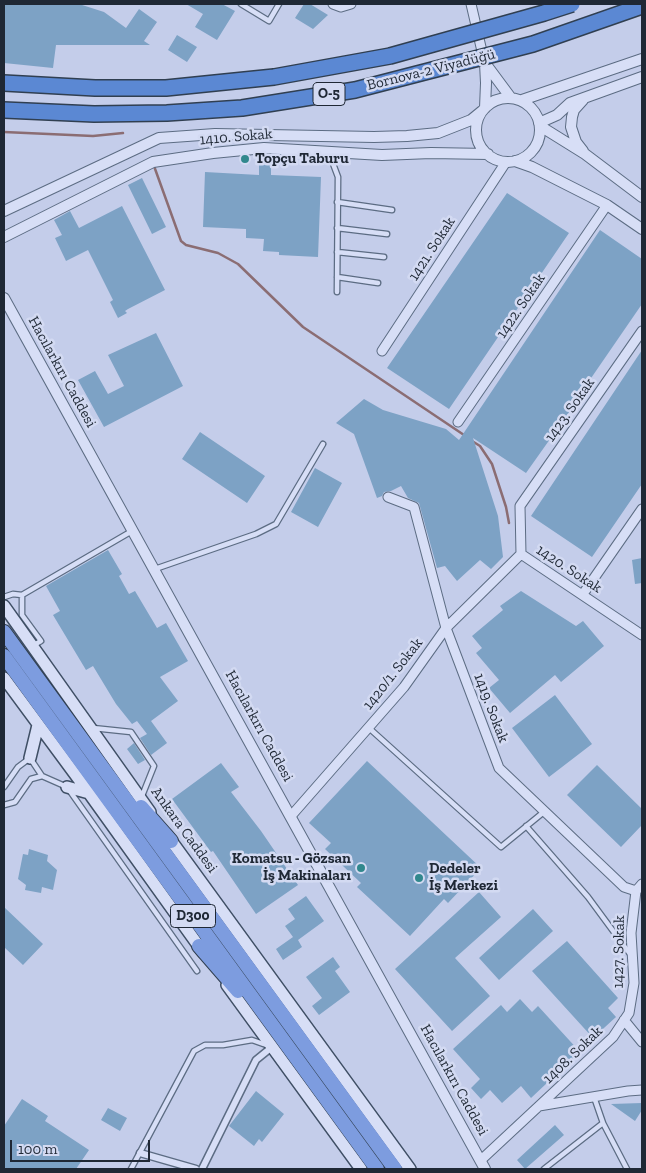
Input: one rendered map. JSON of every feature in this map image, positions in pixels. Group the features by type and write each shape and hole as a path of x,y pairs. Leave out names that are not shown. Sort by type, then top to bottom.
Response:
{"highway":[{"name":"Bornova-2 Viyadüğü","path":"4,82 95,88 166,88 274,77 390,56 572,4"},
{"name":"Bornova-2 Viyadüğü","path":"4,110 94,114 167,113 242,108 355,90 533,44 642,6"},
{"name":"Ankara Caddesi","path":"4,632 395,1169"},
{"name":"D300","path":"6,659 377,1169"},
{"path":"86,745 171,841"},
{"path":"199,946 296,1058"}],"main road":[{"name":"Ankara Caddesi","path":"4,606 171,841 410,1169"},
{"path":"4,678 361,1169"},
{"path":"30,758 38,725"},
{"path":"67,787 89,794"}],"street":[{"path":"333,4 341,7 350,4"},
{"path":"471,4 484,63 486,83 483,109 476,129 481,147 496,159 532,167 607,205 642,229"},
{"path":"522,100 642,59"},
{"path":"484,63 511,98"},
{"path":"540,125 557,115 570,103 642,77"},
{"path":"585,154 576,142 571,127 574,110 586,97"},
{"path":"483,109 490,103 500,99 511,98 522,100 531,107 537,116 540,125 540,136 537,144 524,158 510,161"},
{"name":"1410. Sokak","path":"4,211 159,138 216,134 374,137 438,133 471,120 483,109"},
{"path":"540,125 585,154 642,197"},
{"name":"1410. Sokak","path":"4,237 153,162 212,153 264,148 382,155 431,153 488,154"},
{"name":"1421. Sokak","path":"382,351 510,161"},
{"name":"1422. Sokak","path":"458,422 607,205"},
{"name":"Hacılarkırı Caddesi","path":"4,298 483,1164"},
{"name":"1423. Sokak","path":"520,506 642,331"},
{"name":"1419. Sokak","path":"388,497 414,507 446,628 499,768 624,887 639,888"},
{"name":"1420. Sokak","path":"520,506 521,554 642,635"},
{"path":"583,594 642,511"},
{"name":"1420/1. Sokak","path":"291,816 404,687 446,628 521,554"},
{"name":"1427. Sokak","path":"624,1020 629,1012 634,983 631,933 639,888"},
{"path":"624,1020 642,1042"},
{"name":"1408. Sokak","path":"483,1164 539,1106 613,1037 624,1020"},
{"path":"202,1169 256,1060 272,1047"},
{"name":"1408. Sokak","path":"539,1106 642,1090"},
{"path":"140,1153 196,1169"}],"lane":[{"path":"241,4 270,21 279,4"},
{"path":"329,151 338,177 337,292"},
{"path":"337,202 392,210"},
{"path":"337,228 387,234"},
{"path":"337,252 384,257"},
{"path":"337,277 378,283"},
{"path":"155,569 256,534 276,524 323,444"},
{"path":"4,597 13,594 22,595 133,530"},
{"path":"22,595 22,616 41,641 32,646"},
{"path":"368,727 501,847 545,811"},
{"path":"92,728 131,732 154,766 141,799"},
{"path":"4,787 18,767 30,758 42,776 67,787 197,970"},
{"path":"4,805 15,802 32,779 42,776"},
{"path":"526,826 588,897 633,957"},
{"path":"131,1169 194,1051 205,1045 223,1045 252,1040 272,1047"},
{"path":"594,1097 603,1122 627,1169"},
{"path":"544,1169 603,1122"}],"building":[{"path":"4,4 79,4 104,12 126,28 139,9 157,22 144,41 150,45 56,45 53,68 4,63"},
{"path":"186,4 222,4 235,11 217,40 195,27 203,14"},
{"path":"304,4 310,4 328,15 313,29 295,18"},
{"path":"177,35 197,47 187,62 168,50"},
{"path":"259,162 271,163 271,175 321,177 318,257 279,255 279,252 263,251 264,239 246,238 246,229 203,227 205,172 259,175"},
{"path":"142,178 166,227 152,234 128,185"},
{"path":"507,193 569,233 449,409 387,368"},
{"path":"122,206 165,290 128,309 125,311 127,313 118,318 110,302 113,300 88,250 66,261 55,238 62,235 54,220 70,211 79,228"},
{"path":"600,230 642,259 642,304 526,473 473,438 498,516 503,557 491,569 480,560 457,581 445,566 437,568 419,503 408,498 401,486 384,492 382,496 377,498 354,434 336,423 364,399 383,410 446,429 459,440"},
{"path":"156,333 183,386 104,427 78,380 95,371 108,394 124,386 108,355"},
{"path":"642,350 642,484 592,557 531,516"},
{"path":"200,432 265,476 247,503 182,459"},
{"path":"315,468 342,483 318,527 291,512"},
{"path":"108,550 122,574 119,576 129,594 135,591 157,628 166,623 188,661 160,677 178,701 151,721 167,743 151,755 140,738 147,734 137,721 132,724 116,704 93,666 86,670 53,615 60,611 46,586"},
{"path":"642,558 642,583 635,584 632,560"},
{"path":"521,591 576,626 583,621 604,646 561,682 555,675 510,713 489,688 499,680 476,653 482,648 472,636 503,610 500,606"},
{"path":"555,695 592,744 549,777 512,728"},
{"path":"134,743 145,760 138,764 127,749"},
{"path":"367,761 481,868 448,903 444,899 410,936 357,887 361,883 325,849 331,843 309,823"},
{"path":"221,763 239,787 231,792 261,831 298,885 256,914 213,851 211,852 172,799"},
{"path":"597,765 642,809 642,825 621,847 567,795"},
{"path":"29,849 48,855 47,861 57,870 53,890 42,887 41,893 25,890 26,885 18,879 23,854 28,855"},
{"path":"479,892 501,917 455,958 490,996 452,1031 395,969"},
{"path":"306,896 324,921 298,940 302,947 283,960 276,949 293,937 285,926 295,919 288,909"},
{"path":"4,907 43,944 23,965 4,947"},
{"path":"533,909 553,931 499,980 479,958"},
{"path":"567,941 618,998 608,1008 616,1017 593,1038 532,971"},
{"path":"333,957 340,967 335,971 350,992 319,1015 312,1006 322,998 306,977"},
{"path":"520,999 532,1012 538,1006 580,1052 531,1098 521,1086 502,1103 490,1090 481,1099 471,1088 480,1079 453,1049 501,1005 507,1012"},
{"path":"256,1091 284,1114 262,1142 259,1139 254,1146 229,1126"},
{"path":"22,1099 48,1116 45,1121 89,1150 76,1169 7,1169 4,1167 4,1126"},
{"path":"642,1103 642,1110 635,1121 611,1104"},
{"path":"108,1108 127,1118 120,1131 101,1120"},
{"path":"555,1125 564,1135 525,1169 517,1160"}],"waterway":[{"path":"4,132 93,136 123,133"},
{"path":"154,166 181,241 186,245 218,253 238,264 303,327 464,435"},
{"path":"472,441 480,446 492,464 506,507 509,523"}],"place":[{"name":"Topçu Taburu","path":"245,159"},
{"name":"Komatsu - Gözsan İş Makinaları","path":"361,868"},
{"name":"Dedeler İş Merkezi","path":"419,878"}]}
